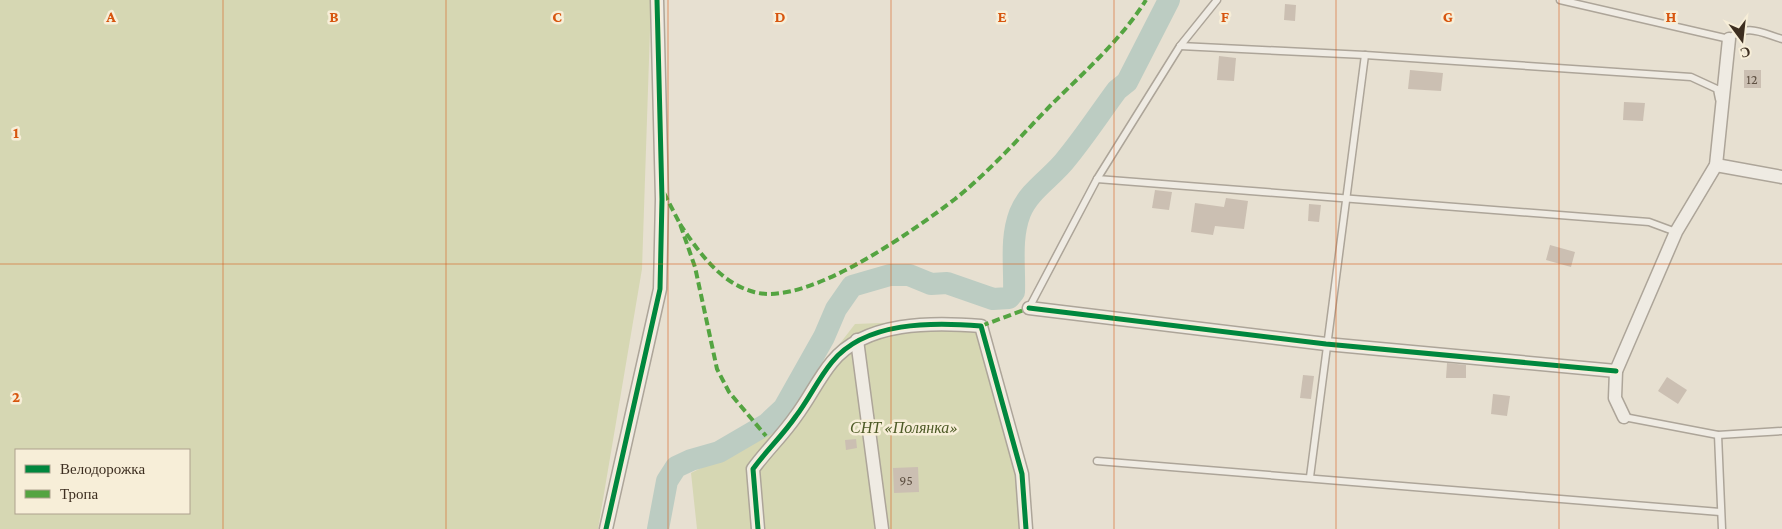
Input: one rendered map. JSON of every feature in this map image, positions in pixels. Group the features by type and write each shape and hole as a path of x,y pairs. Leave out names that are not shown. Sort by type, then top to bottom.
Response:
{"street":[{"path":"606,529 660,289 662,199 658,0"},
{"path":"1624,417 1615,398 1616,371 1676,232 1716,165 1723,112 1729,39"},
{"path":"1716,165 1782,177"},
{"path":"1029,308 1326,344 1616,371"},
{"path":"758,529 753,469 796,416 832,362 857,340 890,330 945,323 981,326 1022,474 1026,529"},
{"path":"857,340 882,529"}],"lane":[{"path":"1029,308 1097,180 1180,46 1217,0"},
{"path":"1560,0 1729,39 1738,31 1747,29 1782,39"},
{"path":"1180,46 1365,55 1691,77 1717,89 1723,112"},
{"path":"1310,477 1365,55"},
{"path":"1097,180 1650,222 1676,232"},
{"path":"1624,417 1718,435 1782,431"},
{"path":"1718,435 1722,529"},
{"path":"1097,460 1720,512"}],"green space":[{"path":"0,0 651,0 642,269 598,529 0,529"},
{"name":"СНТ «Полянка»","path":"982,319 1017,468 1028,529 697,529 691,473 770,434 855,324"}],"building":[{"path":"1285,4 1296,5 1295,21 1284,20"},
{"path":"1219,56 1236,58 1234,81 1217,80"},
{"path":"1410,70 1443,73 1441,91 1408,89"},
{"path":"1744,70 1761,70 1761,88 1744,88"},
{"path":"1624,102 1645,103 1643,121 1623,120"},
{"path":"1155,190 1172,192 1169,210 1152,208"},
{"path":"1226,198 1248,201 1244,229 1215,226 1213,235 1191,232 1195,203 1224,207"},
{"path":"1309,204 1321,205 1319,222 1308,221"},
{"path":"1550,245 1575,252 1571,267 1546,260"},
{"path":"1447,363 1466,365 1466,378 1446,378"},
{"path":"1303,375 1314,376 1311,399 1300,398"},
{"path":"1667,377 1687,390 1678,404 1658,391"},
{"path":"1493,394 1510,396 1507,416 1491,414"},
{"path":"856,439 857,448 846,450 845,440"},
{"path":"918,467 919,492 894,493 893,468"}],"waterway":[{"path":"658,529 667,481 676,467 691,460 719,452 767,424 784,408 824,337 836,309 852,286 890,275 909,275 931,284 947,283 993,299 1009,298 1014,292 1015,233 1024,205 1035,190 1061,165 1117,90 1127,82 1169,0"}],"marked path":[{"path":"680,224 711,265 720,274 742,288 754,292 776,294 802,288 830,278 887,246 968,189 1101,56 1125,29 1146,0"},
{"path":"664,193 680,224 695,267 717,369 729,392 766,436"},
{"path":"981,326 1029,308"}],"cycle path":[{"path":"606,529 660,289 662,199 657,0"},
{"path":"1029,308 1326,344 1616,371"},
{"path":"758,529 753,469 791,423 832,362 846,349 862,339 881,332 901,327 942,324 981,326 1022,474 1026,529"}]}
